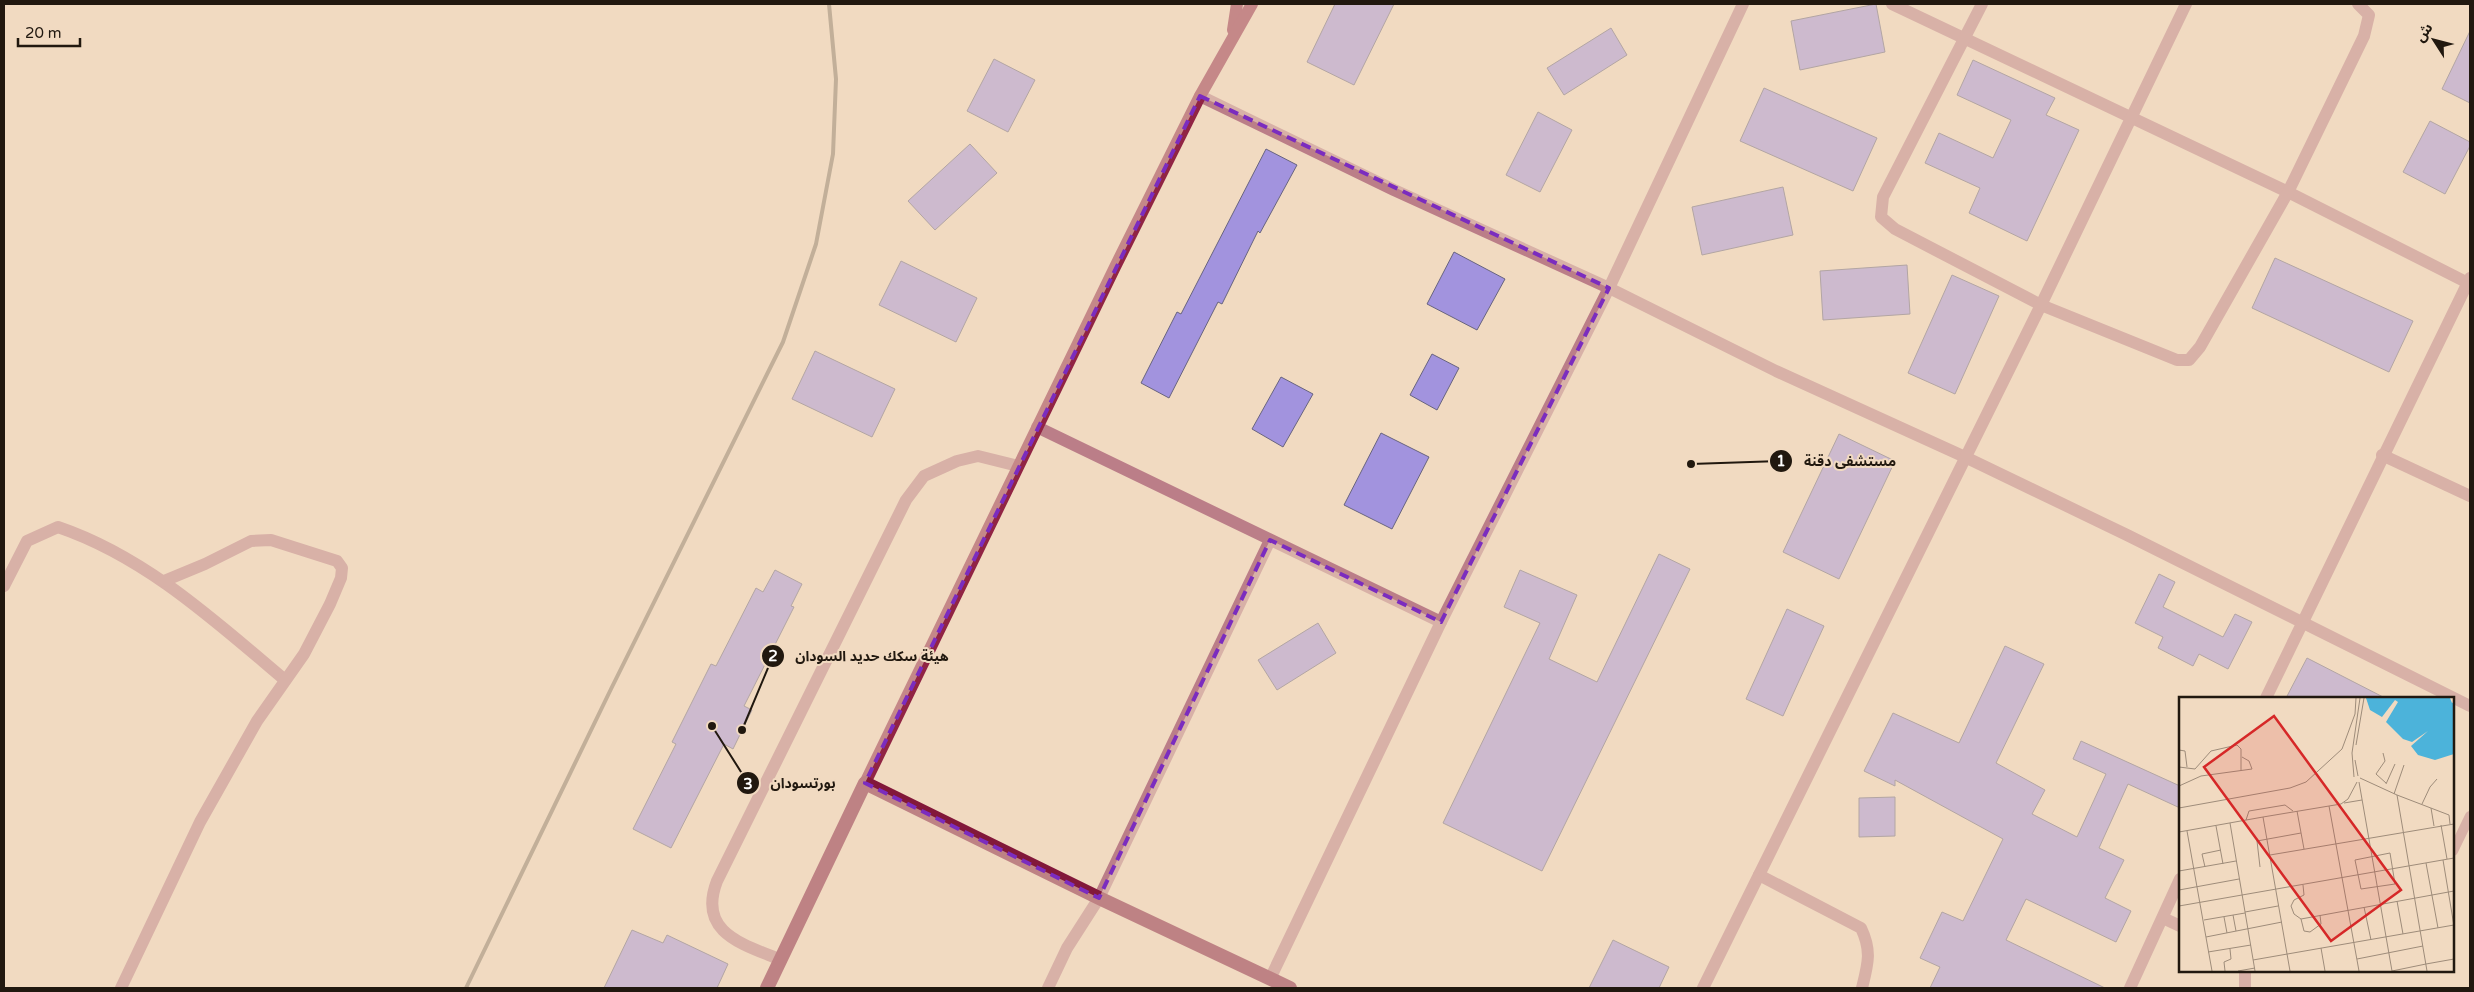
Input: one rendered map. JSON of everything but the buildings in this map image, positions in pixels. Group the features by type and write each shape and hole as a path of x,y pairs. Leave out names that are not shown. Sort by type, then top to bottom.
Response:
{"highway":[{"path":"767,988 865,783 1099,898 1290,988"}],"main road":[{"path":"1231,37 1237,4"},
{"path":"865,783 1200,96 1231,37 1252,4"}],"street":[{"path":"1270,978 1441,622 1609,288 1743,4"},
{"path":"1892,4 2288,192 2470,282 2382,455 2266,697"},
{"path":"1982,4 1883,197 1881,217 1895,229 2041,305 2177,360 2189,360 2200,347 2288,192 2364,36 2369,15 2358,4"},
{"path":"1703,988 2041,305 2186,4"},
{"path":"1200,96 1394,190 1609,288 1776,371 1966,457 2452,697"},
{"path":"1037,427 1441,622"},
{"path":"2382,455 2470,496"},
{"path":"781,960 732,939 722,931 715,920 712,907 712,894 717,881 906,500 924,476 957,461 978,456 1018,466"},
{"path":"4,586 27,541 58,527 88,537 164,580 285,680"},
{"path":"121,988 200,822 257,720 304,654 330,604 341,578 342,568 338,561 271,540 251,541 205,564 164,580"},
{"path":"1048,988 1067,948 1099,898 1270,540"},
{"path":"2454,698 2470,706"},
{"path":"1759,875 1861,928 1868,944 1867,968 1862,988"},
{"path":"2130,988 2179,881"},
{"path":"2163,918 2179,926"},
{"path":"2245,972 2245,988"}],"lane":[{"path":"2454,849 2470,816"}],"highlighted area":[{"path":"1200,96 1609,288 1441,622 1270,540 1099,898 865,783"}],"railway":[{"path":"466,988 611,689 783,342 816,244 833,154 836,79 829,4"}],"place":[{"name":"مستشفى دقنة","path":"1691,464"},
{"name":"بورتسودان","path":"712,726"},
{"name":"هيئة سكك حديد السودان","path":"742,730"}]}
